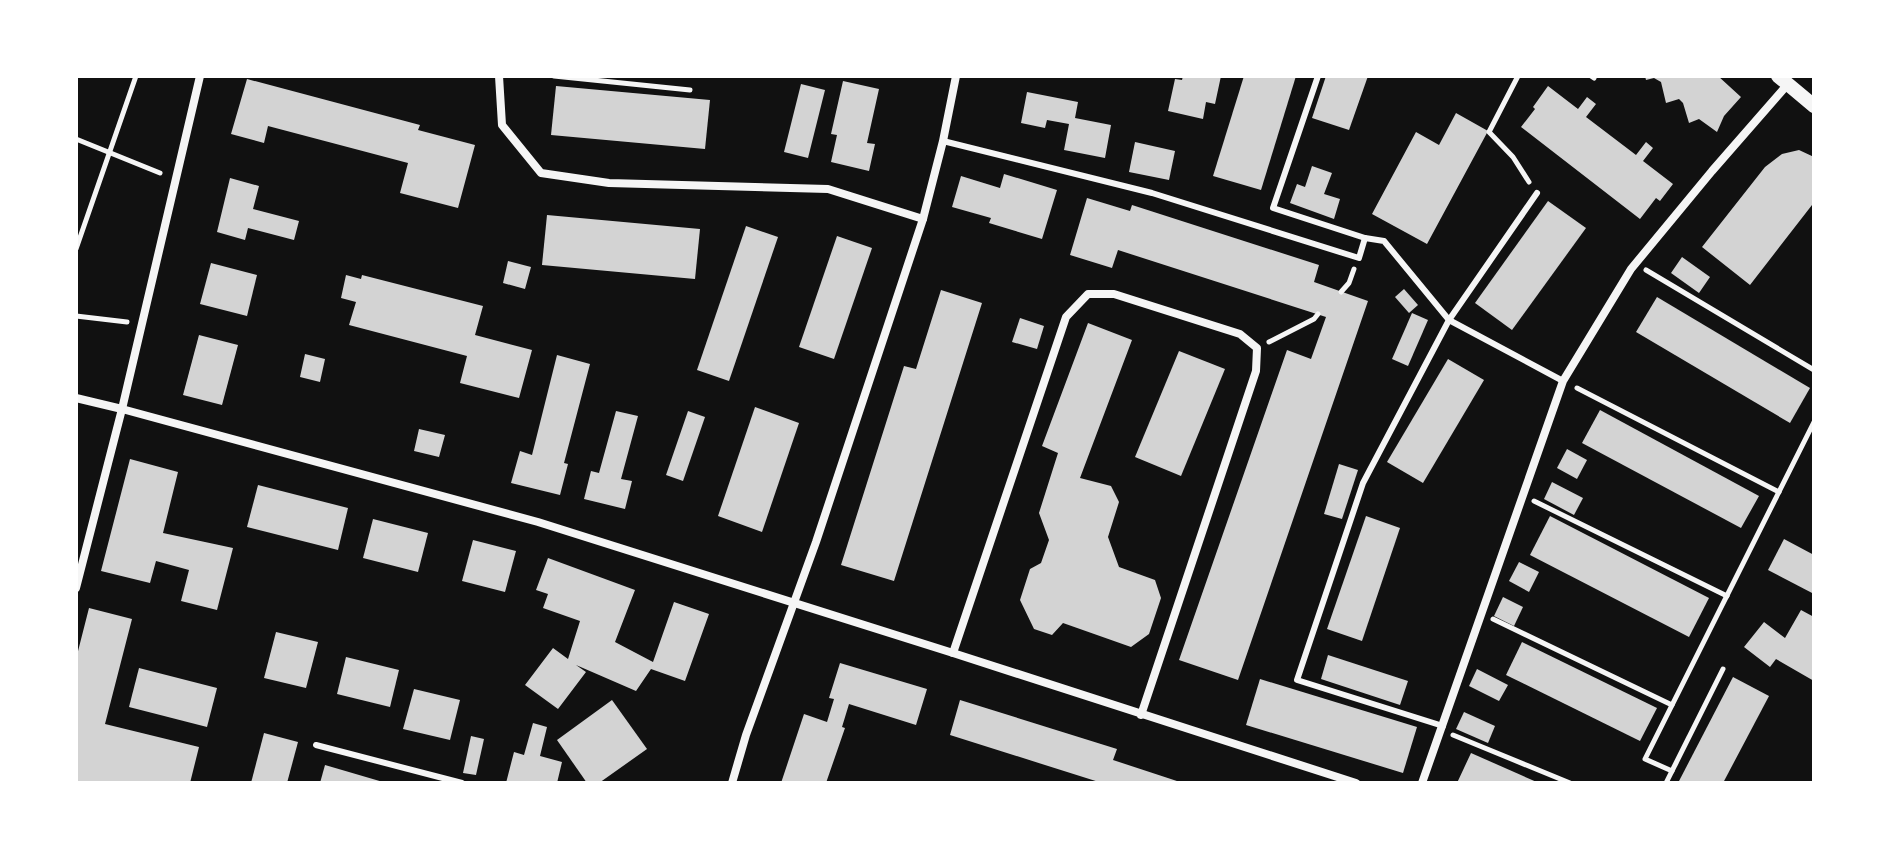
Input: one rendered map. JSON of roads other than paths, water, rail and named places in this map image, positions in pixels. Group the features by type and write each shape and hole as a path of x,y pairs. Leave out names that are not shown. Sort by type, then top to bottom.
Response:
{"street":[{"path":"76,588 122,409 200,76"},
{"path":"499,76 502,125 541,173 609,183 828,189 923,219"},
{"path":"732,783 923,219 956,76"},
{"path":"1422,783 1563,381 1636,264 1783,80 1814,106"},
{"path":"953,653 1066,317 1088,294 1114,294 1240,334 1257,348 1256,371 1141,715"},
{"path":"76,398 538,522 1356,783"}],"lane":[{"path":"1318,76 1273,208 1365,238 1384,241 1449,320 1563,381"},
{"path":"943,141 1156,194 1359,258 1365,238"},
{"path":"1442,728 1297,680 1363,483 1449,320 1537,193"},
{"path":"316,745 462,783"}]}
